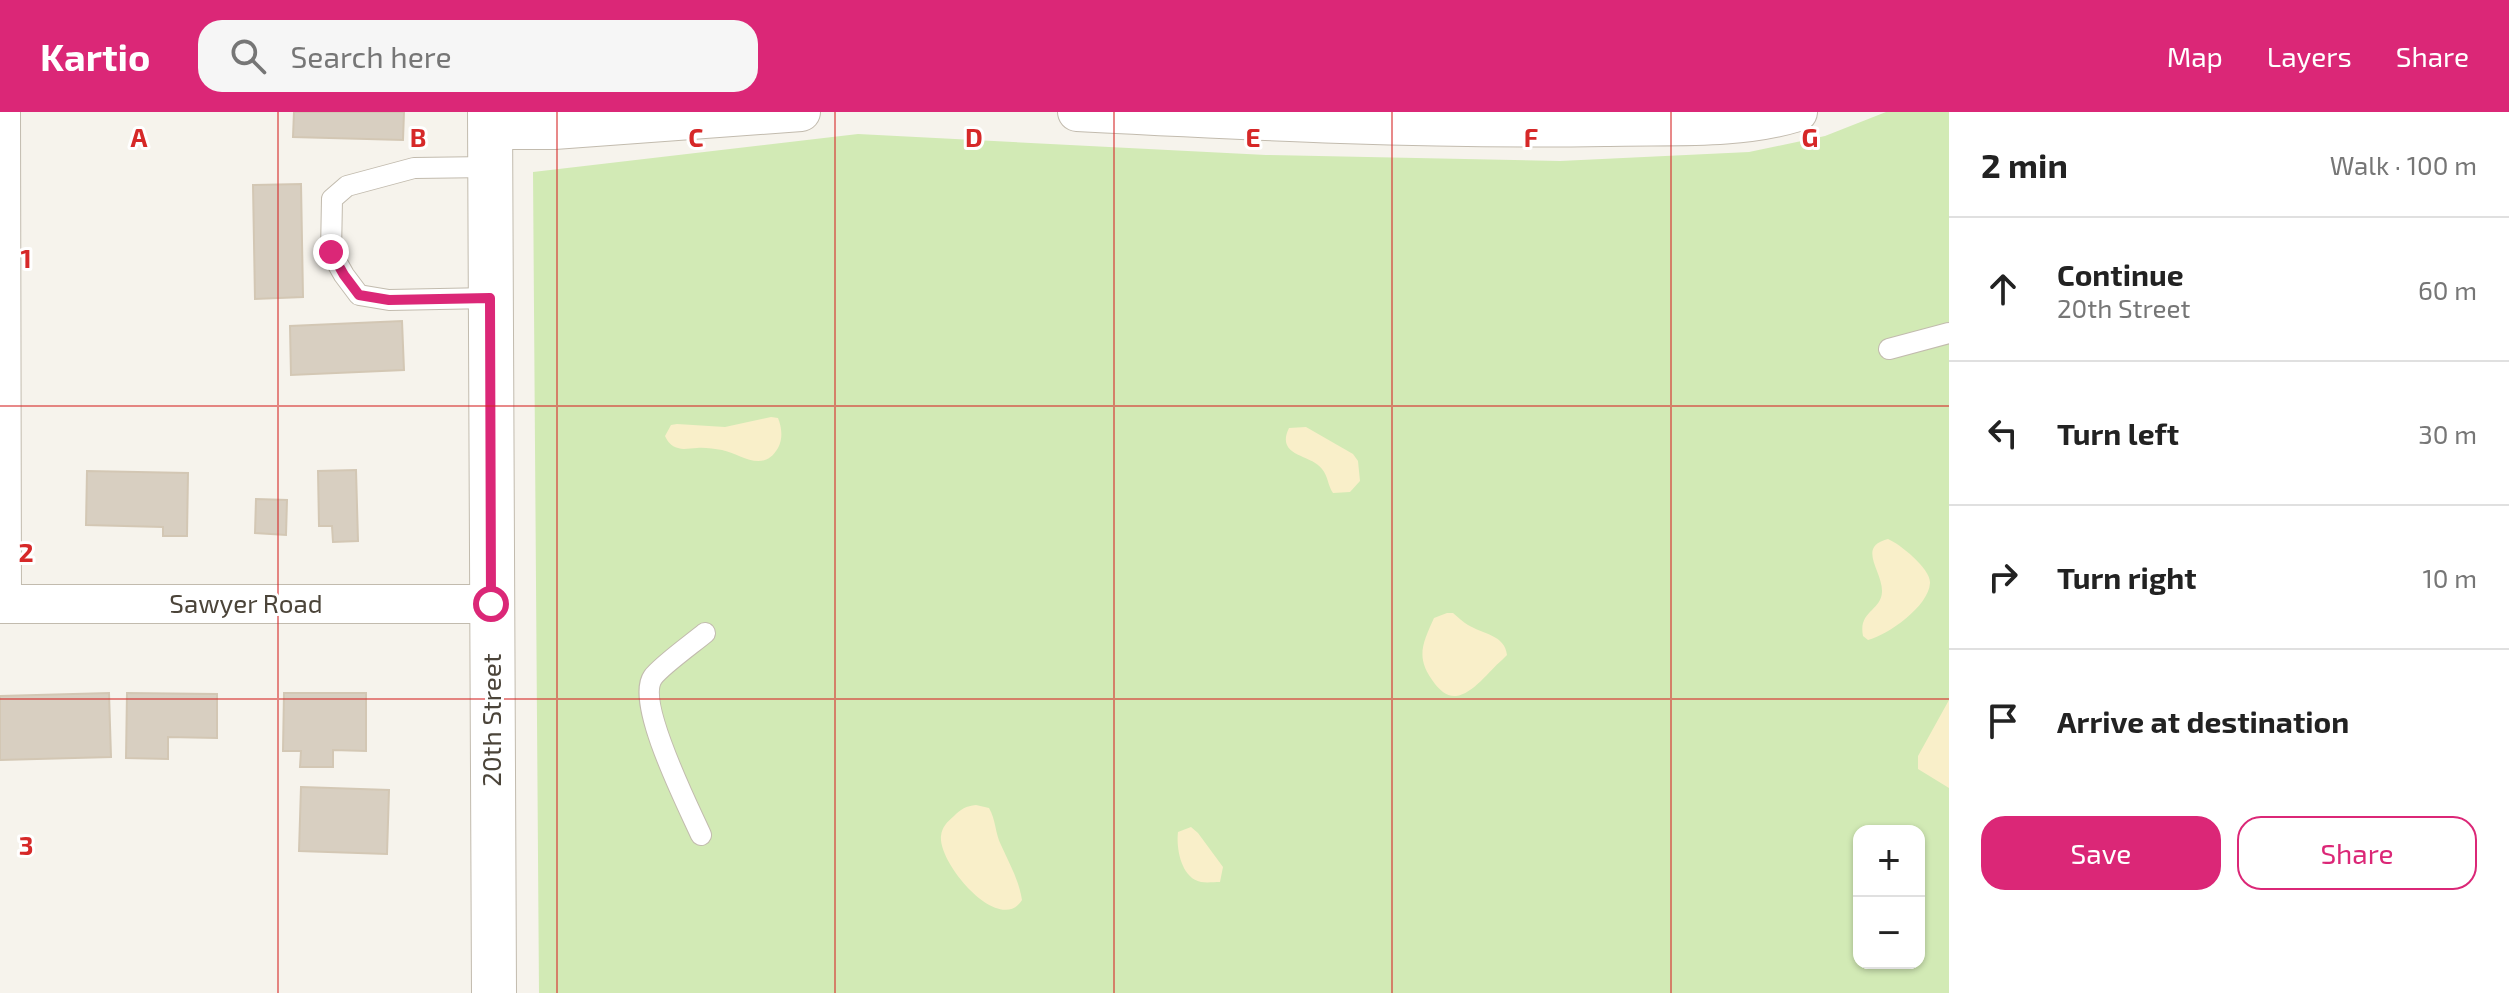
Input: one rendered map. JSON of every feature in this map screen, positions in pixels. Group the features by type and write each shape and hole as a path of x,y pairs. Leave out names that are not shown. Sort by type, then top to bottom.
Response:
{"street":[{"path":"1,112 1,604"},
{"path":"490,136 801,112"},
{"path":"1077,112 1323,125 1538,128 1731,124 1798,112"},
{"name":"20th Street","path":"490,136 494,993"},
{"name":"Sawyer Road","path":"1,604 491,604"}],"lane":[{"path":"490,136 414,168 347,186 332,199 331,252 359,295 389,300 490,298"},
{"path":"1889,349 1949,333"},
{"path":"701,835 655,727 648,691 653,677 705,633"}],"green space":[{"path":"1886,112 1949,112 1949,993 539,993 533,172 858,134 1266,155 1560,161 1749,152 1825,136"}],"sand":[{"path":"778,418 781,441 766,460 752,460 722,450 678,448 670,444 665,436 671,425 725,427"},
{"path":"1306,427 1353,454 1358,461 1360,481 1350,492 1333,493 1326,475 1317,464 1290,450 1286,437 1289,428"},
{"path":"1888,539 1920,564 1930,583 1923,601 1915,610 1886,632 1868,640 1863,636 1864,621 1878,603 1882,592 1872,554 1879,543"},
{"path":"1453,613 1468,625 1498,639 1507,655 1475,687 1456,696 1447,694 1437,686 1425,667 1422,651 1434,618"},
{"path":"1949,700 1949,788 1918,769 1918,756"},
{"path":"976,805 989,808 1019,886 1022,900 1012,909 1000,909 972,892 949,863 943,848 941,836 945,825 961,810"},
{"path":"1191,827 1223,867 1220,882 1201,882 1184,869 1179,854 1178,832"}],"building":[{"path":"294,112 404,112 403,140 293,137"},
{"path":"301,184 303,297 255,299 253,185"},
{"path":"402,321 404,370 291,375 290,326"},
{"path":"356,470 358,541 333,542 332,526 319,526 318,471"},
{"path":"87,471 188,473 187,536 163,536 163,527 86,525"},
{"path":"256,499 287,500 286,535 255,533"},
{"path":"109,693 111,757 0,760 0,696"},
{"path":"127,693 217,694 217,738 168,737 168,759 126,758"},
{"path":"284,693 366,693 366,751 333,750 333,767 300,767 301,751 283,751"},
{"path":"301,787 389,790 387,854 299,851"}],"route":[{"path":"331,252 359,295 389,300 490,298 491,604"}]}
